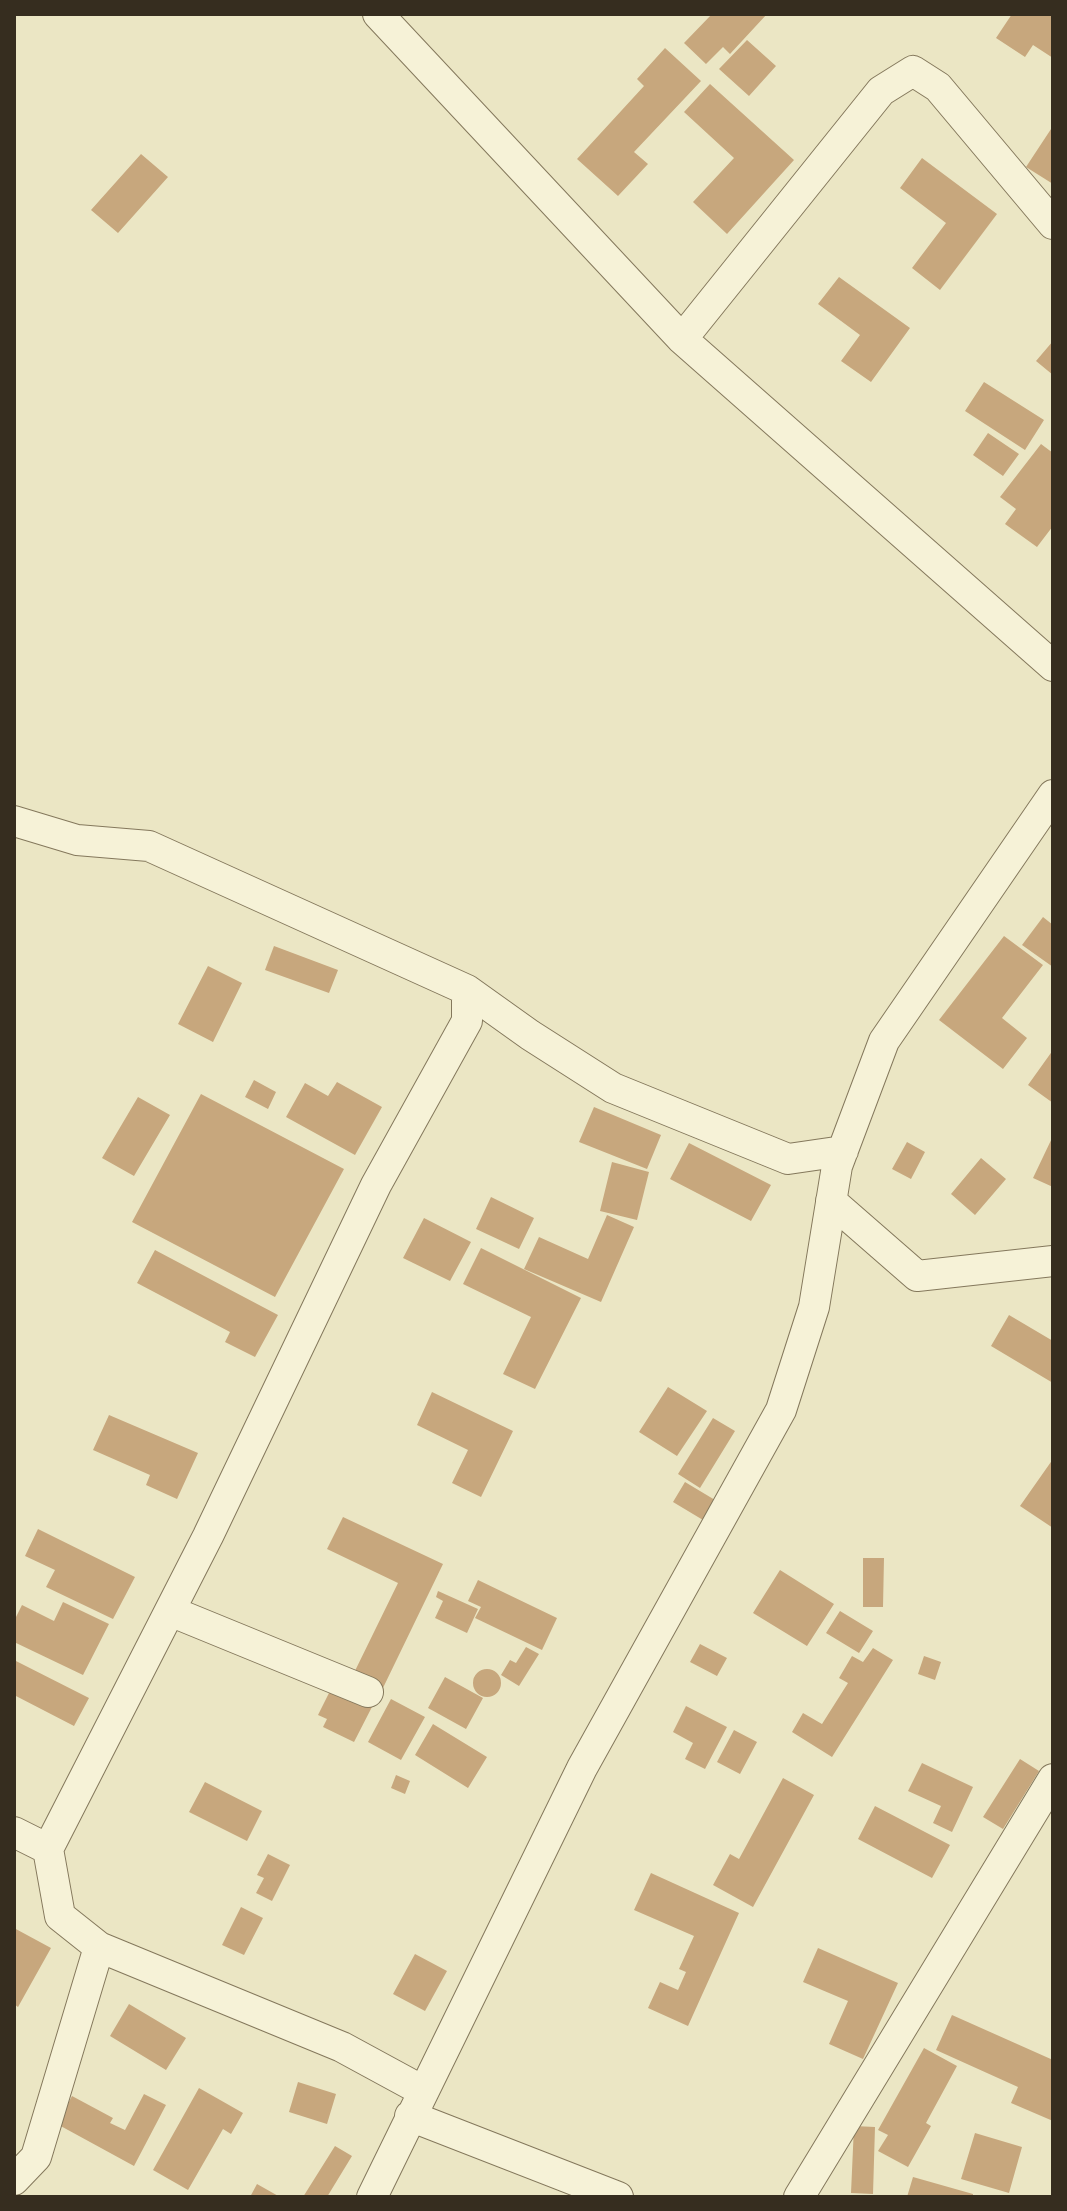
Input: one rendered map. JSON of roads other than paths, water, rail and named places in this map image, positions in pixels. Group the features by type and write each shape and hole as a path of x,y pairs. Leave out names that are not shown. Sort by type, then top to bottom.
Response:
{"street":[{"path":"378,14 682,339 1053,666"},
{"path":"682,339 881,91 913,71 938,87 1053,224"},
{"path":"372,2197 582,1768 781,1410 814,1307 831,1201 843,1151 884,1041 1053,795"},
{"path":"14,821 77,840 149,846 467,990 613,1088 788,1159 843,1151"},
{"path":"467,990 467,1021 376,1185 170,1611 48,1849 60,1916 99,1947 342,2047 416,2104 618,2197"},
{"path":"831,1201 917,1276 1053,1261"},
{"path":"170,1611 368,1692"},
{"path":"799,2197 1053,1779"},
{"path":"14,1832 48,1849"},
{"path":"14,2180 36,2157 99,1947"}]}
